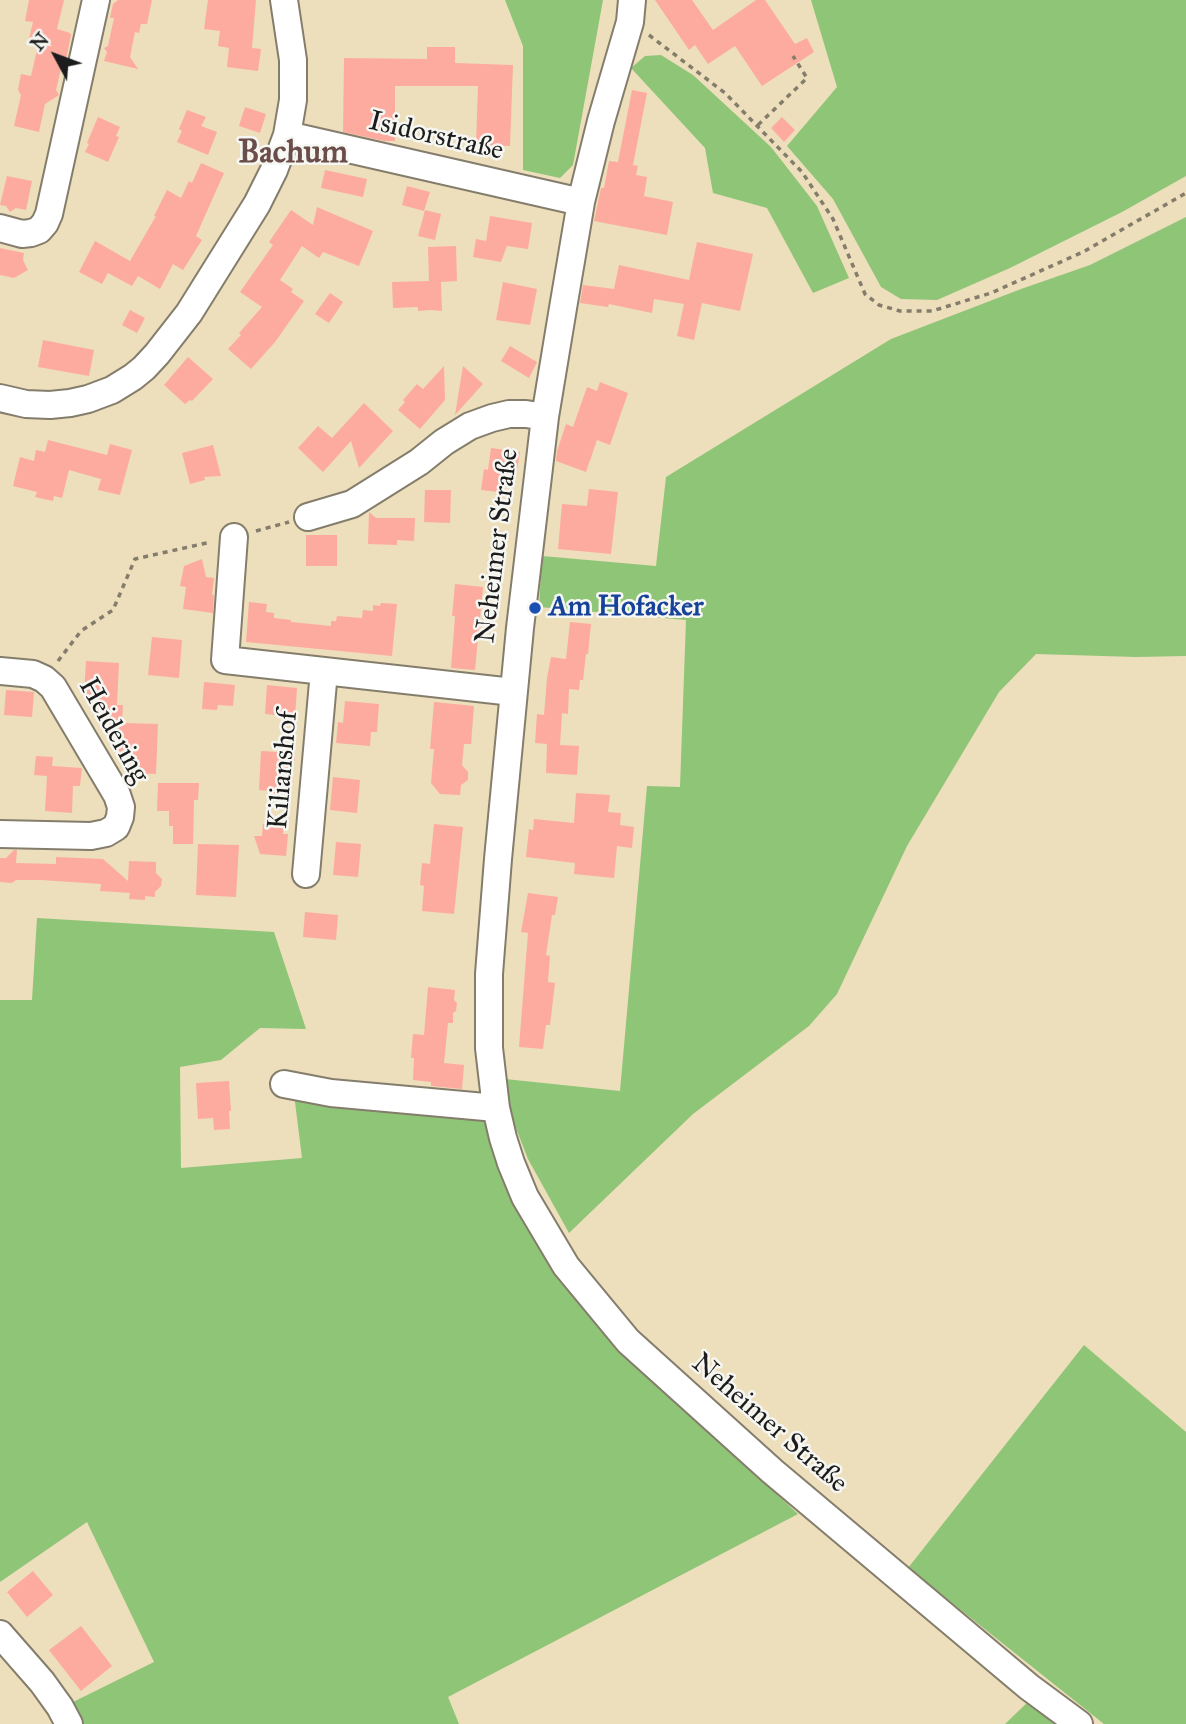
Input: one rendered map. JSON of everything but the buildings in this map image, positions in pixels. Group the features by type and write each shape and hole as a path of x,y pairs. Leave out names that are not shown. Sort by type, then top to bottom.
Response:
{"street":[{"path":"0,228 22,234 31,233 45,223 49,214 96,0"},
{"path":"0,398 26,404 50,405 88,399 111,390 144,368 188,313 257,204 287,135 293,100 293,60 284,0"},
{"name":"Neheimer Straße","path":"631,11 582,202 545,417 513,692 489,974 489,1048 496,1108 510,1163 525,1197 566,1266 628,1341 772,1471 1029,1687 1079,1724"},
{"name":"Isidorstraße","path":"287,135 582,202"},
{"path":"308,517 352,503 419,462 470,426 509,414 545,417"},
{"path":"234,537 225,660 513,692"},
{"name":"Heidering","path":"0,671 33,674 54,687 117,795 121,807 116,827 106,833 91,836 0,834"},
{"name":"Kilianshof","path":"306,874 324,671"},
{"path":"284,1084 331,1093 496,1108"},
{"path":"0,1634 43,1682 69,1724"}],"path":[{"path":"631,11 672,51 725,93 802,172 833,219 865,294 879,304 900,311 932,311 991,293 1083,252 1186,193"},
{"path":"758,125 807,78 793,56"},
{"path":"44,679 81,631 113,610 135,559 308,517"}],"green space":[{"path":"505,0 603,0 573,165 560,178 523,170 523,46"},
{"path":"811,0 1186,0 1186,176 1122,212 1010,268 937,300 901,299 881,287 833,199 787,146 837,87"},
{"path":"661,55 693,75 771,147 817,206 849,278 813,293 767,208 713,193 705,148 631,68 645,56"},
{"path":"1186,217 1186,656 1036,654 999,692 907,846 837,994 809,1026 693,1114 569,1233 528,1159 512,1118 505,1079 620,1091 647,786 680,787 686,620 539,607 542,556 656,566 666,477 891,339 1090,265"},
{"path":"37,918 274,932 306,1029 260,1028 221,1060 180,1067 181,1168 302,1158 294,1094 485,1115 620,1346 798,1514 448,1697 459,1724 79,1724 71,1703 154,1662 87,1522 0,1582 0,1000 32,1000"},
{"path":"1084,1345 1186,1432 1186,1724 1104,1724 908,1568"},
{"path":"1031,1699 1063,1724 1005,1724"}],"place":[{"name":"Am Hofacker","path":"535,608"}],"district":[{"name":"Bachum","path":"293,154"}]}
